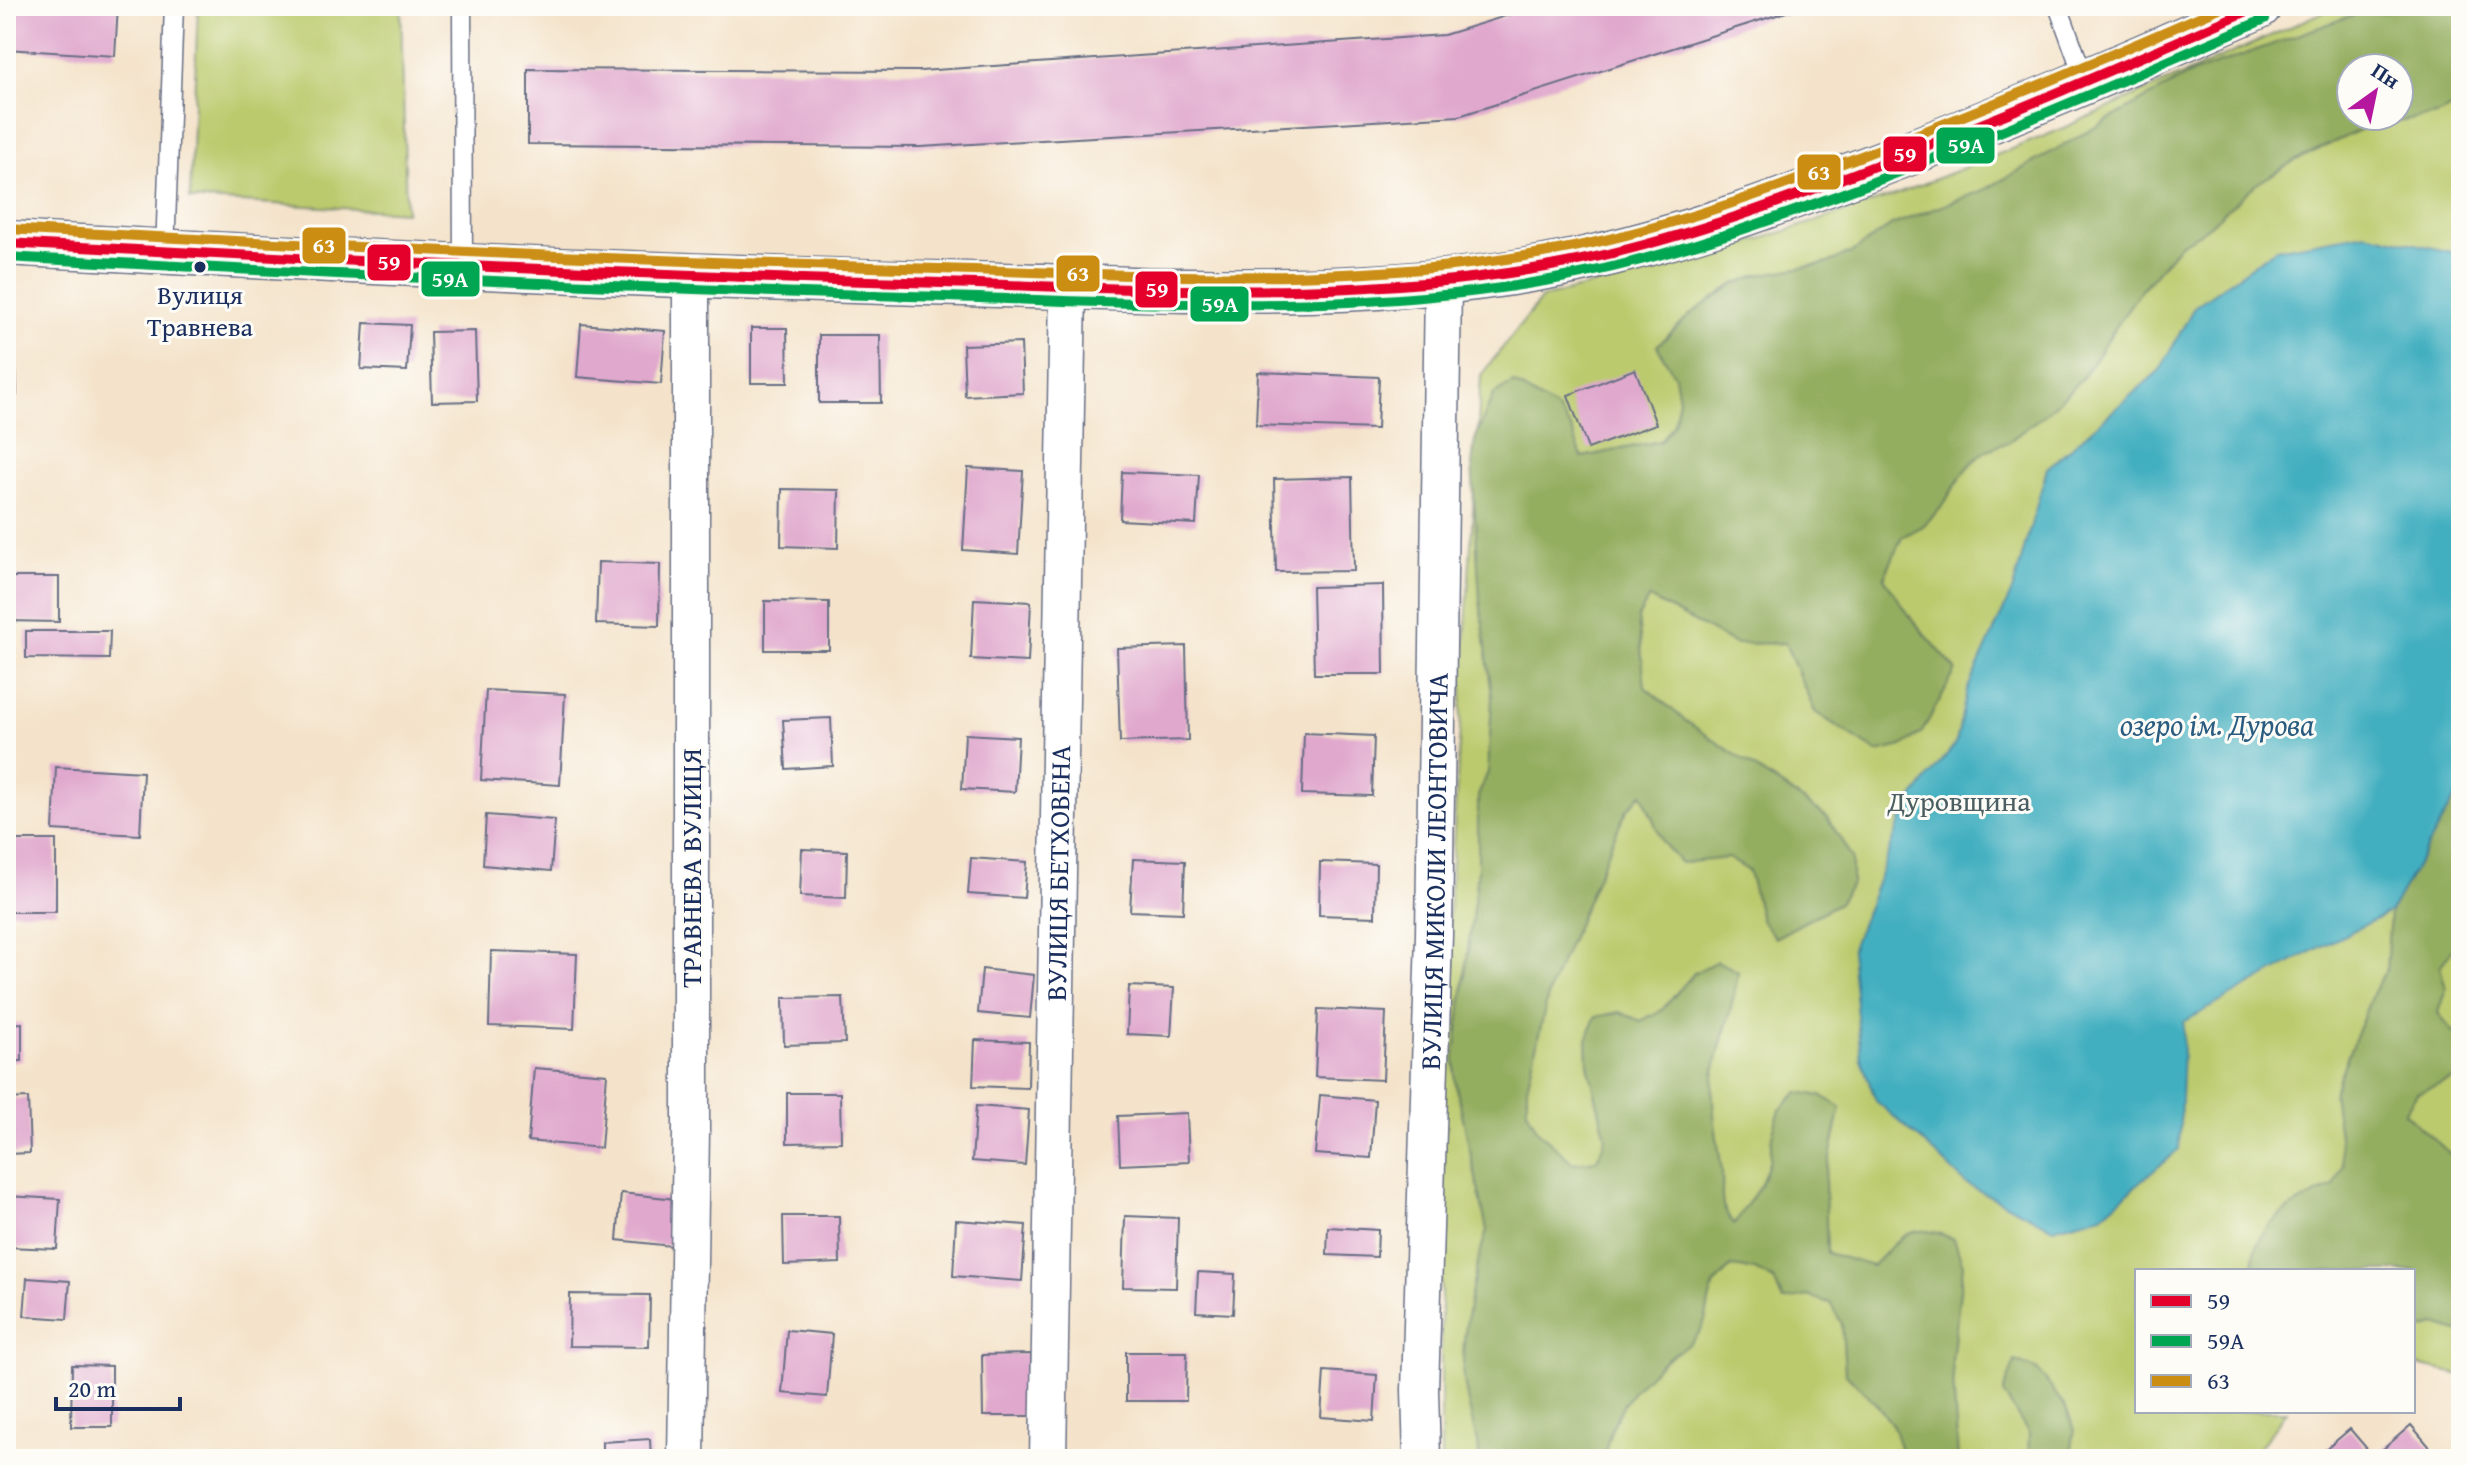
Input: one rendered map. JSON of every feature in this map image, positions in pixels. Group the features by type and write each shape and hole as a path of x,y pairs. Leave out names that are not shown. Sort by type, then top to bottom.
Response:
{"main road":[{"path":"6,243 691,277 1068,288 1350,290 1443,283 1579,261 1792,198 2086,83 2259,6"}],"street":[{"name":"ТРАВНЕВА ВУЛИЦЯ","path":"686,1459 691,1131 691,277"},
{"name":"ВУЛИЦЯ МИКОЛИ ЛЕОНТОВИЧА","path":"1422,1459 1420,1390 1434,935 1443,283"},
{"name":"ВУЛИЦЯ БЕТХОВЕНА","path":"1048,1459 1068,288"}],"lane":[{"path":"165,252 174,6"},
{"path":"462,6 463,266"},
{"path":"2058,6 2086,83"}],"green space":[{"path":"198,6 401,6 406,212 190,199"},
{"name":"Дуровщина","path":"2337,6 2461,6 2461,1375 2415,1364 2415,1269 2135,1269 2135,1413 2286,1413 2251,1459 1441,1459 1441,1047 1481,375 1542,298 1715,254 1890,197 2052,133"},
{"path":"2401,6 2461,6 2461,101 2437,115 2415,119 2415,52 2335,52 2335,132 2356,132 2296,160 2255,185 2202,232 2181,243 2137,295 2083,377 2050,410 2008,442 1985,451 1966,469 1940,509 1923,526 1902,537 1884,578 1912,619 1956,670 1922,732 1902,746 1877,752 1815,712 1785,643 1735,644 1649,598 1638,617 1645,687 1686,721 1827,817 1852,858 1852,883 1839,903 1775,938 1761,919 1749,871 1728,858 1681,863 1663,843 1642,793 1627,810 1616,833 1549,991 1527,1087 1527,1110 1538,1131 1573,1163 1597,1160 1606,1138 1588,1064 1587,1040 1595,1017 1619,1012 1641,1021 1662,1010 1694,973 1717,961 1738,971 1713,1086 1725,1210 1734,1224 1761,1184 1770,1159 1772,1135 1780,1110 1798,1092 1822,1096 1841,1107 1825,1179 1827,1253 1872,1266 1899,1239 1916,1231 1926,1231 1954,1239 1963,1265 1952,1361 1958,1459 1904,1459 1893,1426 1845,1373 1842,1324 1830,1303 1807,1296 1783,1301 1774,1280 1755,1270 1731,1267 1714,1286 1699,1333 1653,1370 1624,1404 1612,1429 1604,1459 1480,1459 1465,1389 1463,1363 1469,1304 1487,1230 1455,1081 1455,1055 1478,869 1478,796 1488,772 1492,697 1480,600 1472,465 1475,440 1493,395 1513,383 1557,409 1571,428 1582,457 1660,441 1674,423 1679,399 1675,376 1657,346 1692,313 1733,285 1757,275 1828,263 1851,253 1892,225 1986,189 2188,75 2358,13 2385,12"},
{"path":"2461,787 2461,936 2440,967 2446,988 2438,1013 2461,1040 2461,1076 2417,1093 2404,1113 2461,1163 2461,1333 2436,1325 2415,1330 2415,1269 2252,1269 2257,1245 2270,1224 2290,1209 2334,1186 2343,1165 2333,1093 2373,992 2386,971 2390,912"},
{"path":"2015,1361 2038,1370 2066,1408 2075,1430 2070,1459 2028,1459 2029,1434 2003,1393"}],"water":[{"name":"озеро ім. Дурова","path":"2366,233 2461,254 2461,787 2390,912 2184,1022 2179,1149 2102,1215 2053,1228 1966,1184 1876,1101 1861,1059 1851,951 1907,805 1956,743 1967,690 2013,589 2047,468 2160,370 2194,307 2276,249"}],"building":[{"path":"6,6 118,6 115,56 6,49"},
{"path":"1538,6 1802,7 1459,116 920,147 528,144 528,69 920,71 1444,35"},
{"path":"364,323 410,325 407,371 361,369"},
{"path":"581,324 665,331 661,384 577,377"},
{"path":"751,328 787,328 788,383 751,383"},
{"path":"475,331 477,401 432,402 430,332"},
{"path":"819,335 880,335 881,403 819,403"},
{"path":"6,340 15,340 17,395 6,395"},
{"path":"1021,343 1023,393 965,396 963,345"},
{"path":"1635,369 1656,424 1588,449 1568,395"},
{"path":"1258,372 1379,377 1377,429 1256,425"},
{"path":"968,468 1023,471 1018,554 963,550"},
{"path":"1122,472 1199,475 1196,524 1120,520"},
{"path":"1352,477 1354,571 1276,572 1274,479"},
{"path":"782,489 839,490 838,548 781,546"},
{"path":"598,562 660,564 659,626 596,624"},
{"path":"6,577 59,577 59,622 6,621"},
{"path":"1383,585 1384,674 1314,674 1312,587"},
{"path":"974,599 1031,602 1028,662 971,659"},
{"path":"765,601 829,602 829,650 765,650"},
{"path":"26,631 110,631 109,659 26,658"},
{"path":"1186,646 1188,740 1120,742 1117,648"},
{"path":"486,690 565,694 560,785 481,780"},
{"path":"831,718 833,766 786,769 783,720"},
{"path":"1304,733 1374,736 1372,796 1302,794"},
{"path":"965,734 1018,737 1015,792 962,789"},
{"path":"56,767 143,772 140,835 53,830"},
{"path":"486,815 555,820 551,871 483,865"},
{"path":"6,840 56,840 56,912 6,912"},
{"path":"802,849 847,851 846,898 800,896"},
{"path":"971,858 1027,862 1024,898 968,894"},
{"path":"1133,859 1185,861 1183,913 1130,911"},
{"path":"1320,862 1376,864 1375,917 1319,915"},
{"path":"491,951 577,954 574,1029 489,1026"},
{"path":"982,969 1034,975 1030,1018 978,1013"},
{"path":"1129,986 1174,988 1171,1036 1127,1034"},
{"path":"843,997 845,1043 784,1045 783,998"},
{"path":"1318,1009 1386,1012 1383,1080 1315,1077"},
{"path":"22,1023 22,1061 6,1061 6,1024"},
{"path":"975,1040 1029,1042 1028,1088 973,1086"},
{"path":"534,1068 607,1074 601,1148 528,1141"},
{"path":"787,1093 840,1093 841,1142 787,1143"},
{"path":"1320,1095 1375,1100 1371,1158 1315,1154"},
{"path":"28,1098 30,1153 6,1154 6,1099"},
{"path":"976,1106 1029,1110 1025,1165 972,1161"},
{"path":"1187,1113 1189,1162 1120,1165 1118,1116"},
{"path":"621,1193 675,1199 671,1246 617,1240"},
{"path":"6,1196 60,1199 57,1249 6,1247"},
{"path":"783,1216 839,1216 840,1263 784,1265"},
{"path":"1125,1216 1178,1218 1176,1288 1123,1287"},
{"path":"956,1220 1026,1225 1022,1281 953,1276"},
{"path":"1328,1227 1378,1230 1377,1257 1327,1255"},
{"path":"1198,1272 1235,1274 1233,1314 1196,1312"},
{"path":"27,1278 70,1281 67,1319 24,1316"},
{"path":"570,1294 650,1295 649,1347 569,1346"},
{"path":"787,1330 832,1334 827,1397 782,1393"},
{"path":"1126,1352 1187,1352 1186,1401 1126,1401"},
{"path":"1031,1354 1032,1416 983,1416 982,1355"},
{"path":"72,1365 112,1366 112,1427 71,1427"},
{"path":"1324,1371 1377,1375 1374,1421 1321,1417"},
{"path":"2411,1425 2440,1459 2317,1457 2350,1429 2374,1457"},
{"path":"650,1439 651,1459 602,1459 602,1442"}],"transit line":[{"name":"63","path":"7,229 589,257 1098,274 1258,276 1416,269 1495,261 1574,247 1646,230 1717,208 1949,122 2224,6"},
{"name":"59","path":"6,243 591,271 1181,290 1340,288 1498,275 1614,253 1722,222 1963,131 2259,6"},
{"name":"59А","path":"6,257 593,285 1104,302 1264,304 1423,297 1502,288 1581,274 1726,235 1968,145 2265,19"}],"place":[{"name":"Вулиця Травнева","path":"200,267"}]}
